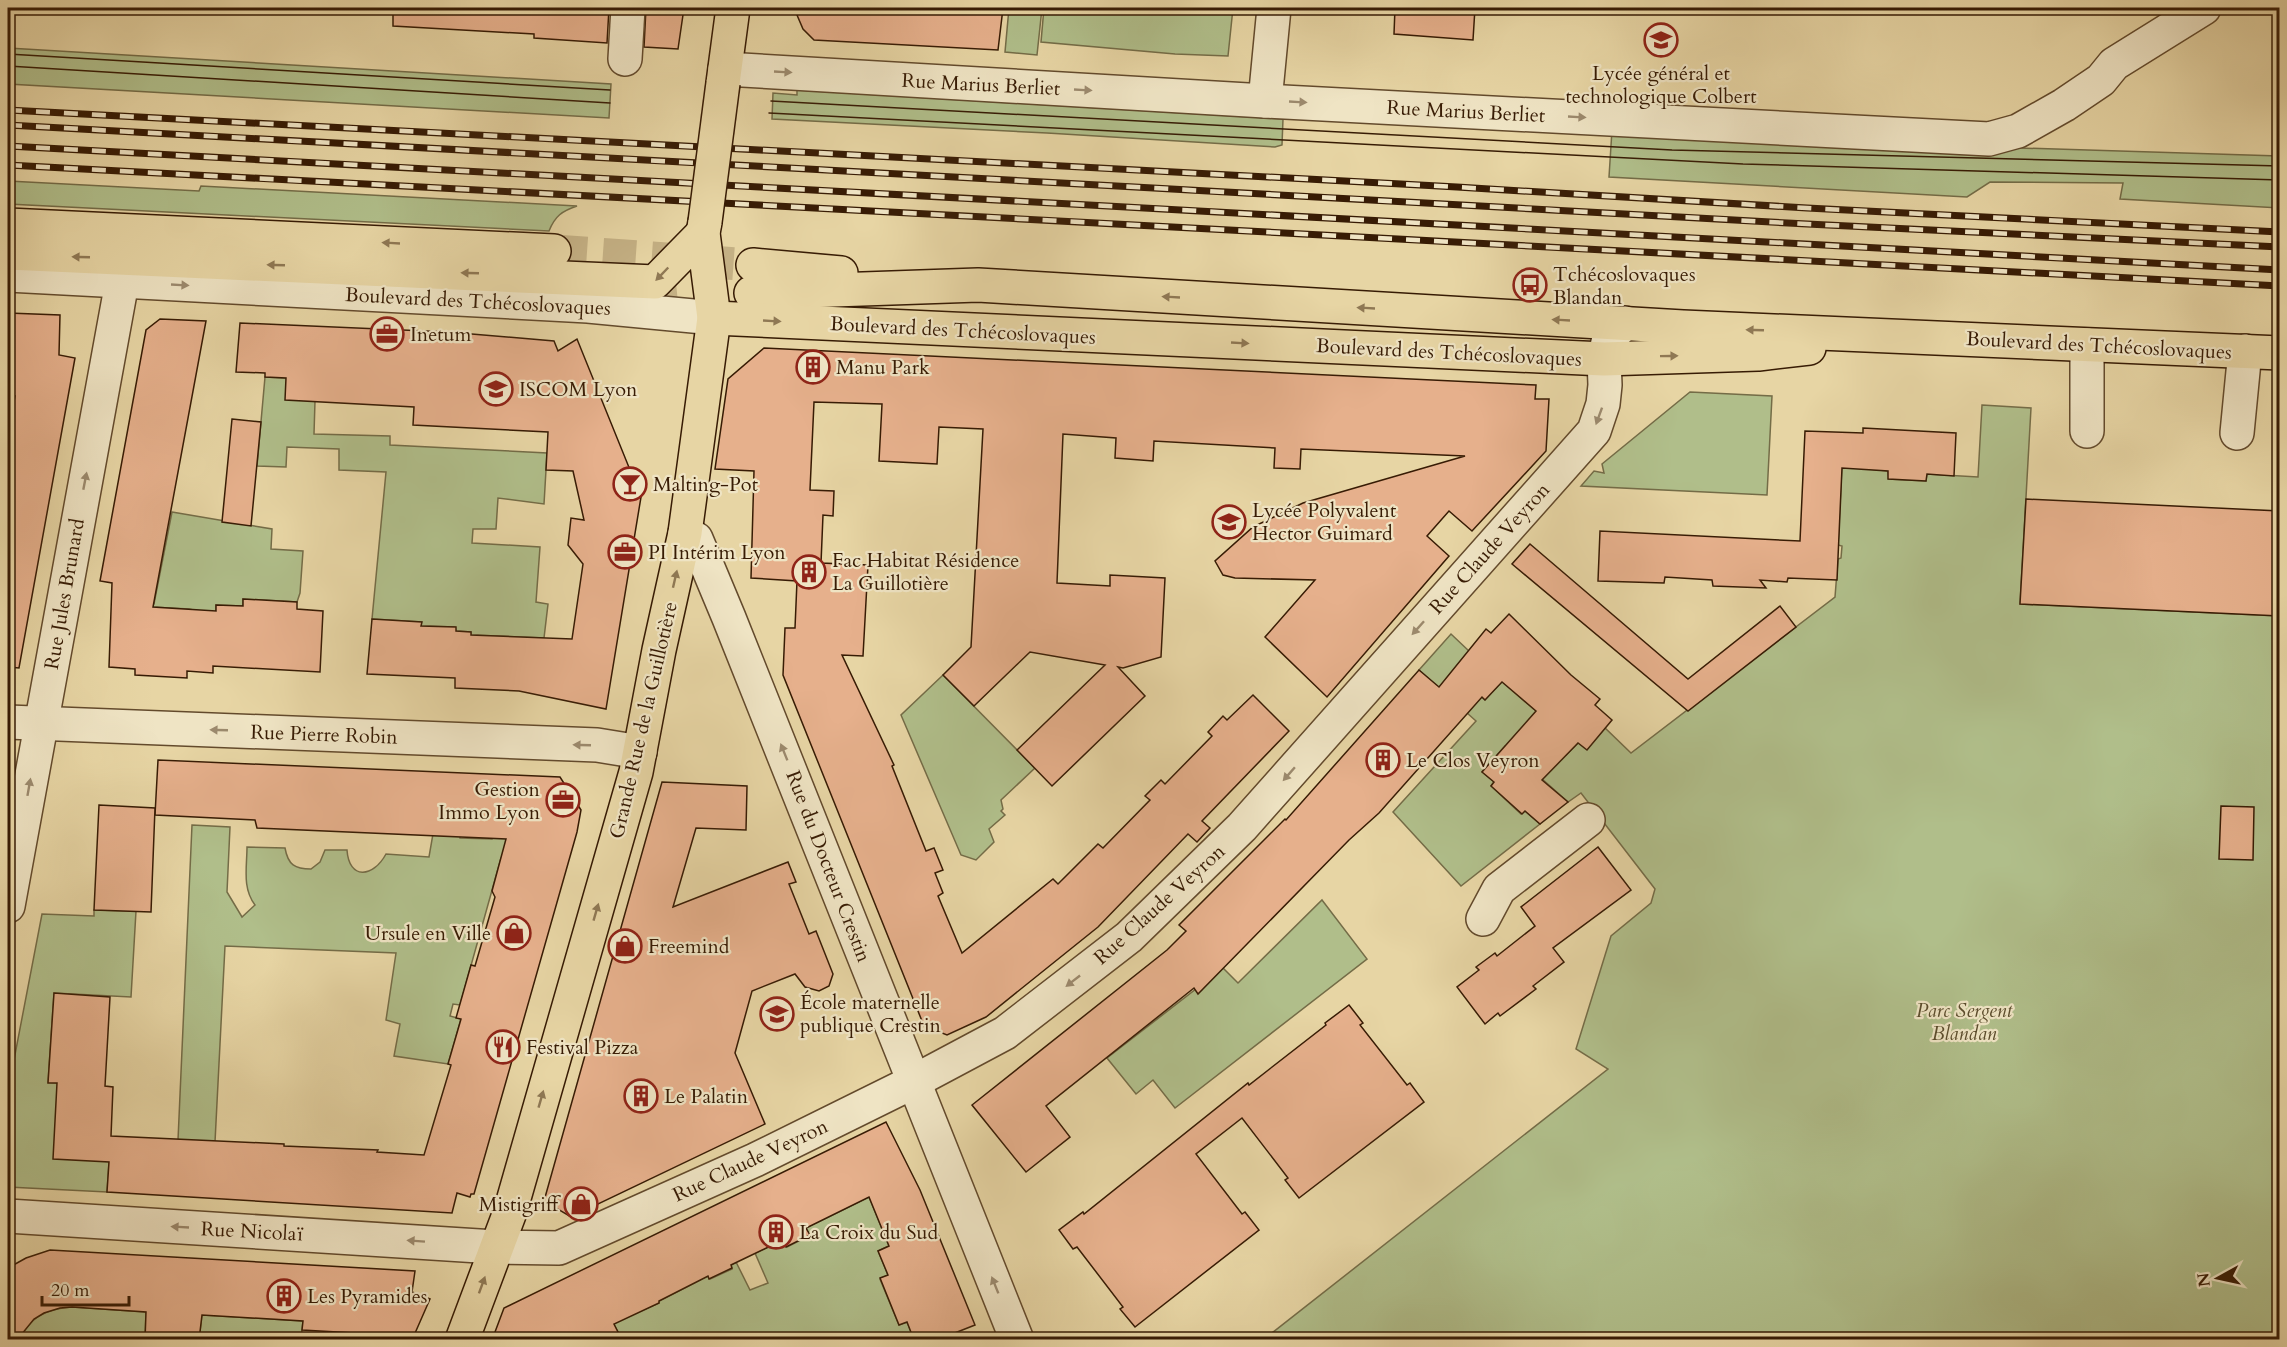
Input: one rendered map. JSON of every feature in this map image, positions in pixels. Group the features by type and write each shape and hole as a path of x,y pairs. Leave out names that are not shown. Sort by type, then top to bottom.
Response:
{"main road":[{"name":"Grande Rue de la Guillotière","path":"462,1340 510,1212 622,823 640,752 659,650 685,533 714,318 704,228 733,8"},
{"path":"8,225 554,251"},
{"path":"8,253 655,282 704,228"},
{"name":"Boulevard des Tchécoslovaques","path":"752,279 978,285 1625,323 2280,353"},
{"name":"Boulevard des Tchécoslovaques","path":"714,318 1604,359 1758,354 1919,336"}],"street":[{"path":"625,59 628,8"},
{"path":"1265,101 1274,8"},
{"name":"Rue Marius Berliet","path":"724,76 1265,101 1989,139 2018,131 2064,105 2101,80 2114,64 2204,8"},
{"name":"Boulevard des Tchécoslovaques","path":"8,275 577,306 714,318"},
{"name":"Rue Jules Brunard","path":"8,906 11,866 40,724 122,282"},
{"name":"Rue Claude Veyron","path":"495,1247 559,1248 755,1160 913,1082 1005,1033 1129,937 1242,827 1594,431 1603,404 1604,359 1609,338 1625,323"},
{"path":"2087,345 2088,430"},
{"path":"2237,433 2245,351"},
{"name":"Rue du Docteur Crestin","path":"685,533 696,539 725,608 1017,1340"},
{"name":"Rue Pierre Robin","path":"8,722 597,745 640,752"},
{"path":"1483,919 1499,890 1588,820"},
{"name":"Rue Nicolaï","path":"8,1216 495,1247"}],"green space":[{"path":"1009,8 1042,8 1037,55 1005,52"},
{"path":"1044,8 1233,8 1228,56 1175,54 1041,42"},
{"path":"8,48 611,84 609,118 8,84"},
{"path":"797,90 1283,119 1282,145 1275,147 772,119 773,93 797,95"},
{"path":"1612,130 1633,136 2279,156 2280,208 2120,199 2123,183 1990,182 1967,197 1609,177"},
{"path":"8,181 199,191 201,186 577,206 560,215 549,231 8,204"},
{"path":"265,377 286,378 315,401 314,434 390,436 390,445 547,453 544,504 498,498 496,529 473,529 472,543 540,547 536,602 548,604 544,638 471,635 471,632 456,631 455,627 421,626 421,622 372,619 386,472 339,470 339,449 287,447 286,467 257,466"},
{"path":"1690,392 1772,396 1767,495 1581,486 1594,471 1604,473 1602,464"},
{"name":"Parc Sergent Blandan","path":"1982,405 2031,408 2020,604 2279,616 2279,1339 1263,1340 1608,1069 1576,1049 1611,936 1651,903 1655,889 1581,793 1568,802 1505,746 1482,772 1494,782 1491,786 1521,814 1525,811 1540,824 1461,886 1393,812 1476,721 1419,670 1451,634 1470,652 1453,672 1485,700 1510,672 1519,696 1536,711 1566,755 1578,743 1605,728 1631,753 1835,597 1838,559 1841,558 1842,546 1838,545 1842,466 1888,471 1889,479 1926,481 1927,474 1978,477"},
{"path":"172,512 272,529 271,549 303,551 300,593 297,602 243,599 243,606 216,605 216,615 189,609 151,607 154,604"},
{"path":"943,675 1035,768 1001,800 1003,809 1001,811 1005,815 989,829 994,842 976,860 961,855 901,715"},
{"path":"192,825 230,827 227,892 242,917 255,905 248,892 247,847 285,848 293,865 311,869 320,862 325,850 347,850 352,867 362,872 375,868 386,854 429,857 434,828 460,829 460,838 492,839 502,831 515,849 501,858 460,1005 453,1004 450,1016 461,1019 448,1064 394,1056 400,1024 386,1020 396,953 225,946 215,1142 178,1140"},
{"path":"1322,900 1367,959 1175,1108 1153,1080 1136,1094 1107,1058 1223,968 1238,983"},
{"path":"94,910 136,911 131,997 54,993 48,1082 57,1083 109,1162 107,1192 8,1187 8,1091 42,914 94,916"},
{"path":"869,1197 889,1246 878,1251 888,1275 880,1279 899,1325 907,1322 914,1339 622,1339 613,1323 659,1303 708,1276 710,1279 732,1269 731,1265 736,1262 750,1290 768,1283 755,1253 783,1240 787,1247 809,1236 806,1228"},
{"path":"72,1307 146,1312 145,1339 19,1340 28,1325 41,1315 55,1309"},
{"path":"202,1315 303,1321 301,1339 199,1340"}],"building":[{"path":"393,8 609,8 607,43 534,38 534,34 393,26"},
{"path":"646,8 684,8 678,49 644,47"},
{"path":"794,8 1003,8 998,50 814,40 803,29"},
{"path":"1395,8 1475,8 1473,40 1394,34"},
{"path":"8,313 60,315 59,355 75,358 19,668 8,667 8,436 15,396 8,395"},
{"path":"160,319 206,321 153,607 216,611 216,605 243,606 243,599 297,602 297,609 323,611 320,672 213,666 213,673 187,671 187,678 135,675 135,669 109,667 112,583 100,581 146,330"},
{"path":"240,323 448,332 554,341 558,351 577,339 641,497 606,709 519,691 455,688 455,678 367,674 372,619 422,622 421,626 456,627 456,631 471,632 471,635 572,639 583,564 568,545 571,518 584,520 573,471 546,470 548,432 413,425 414,407 285,400 286,378 265,377 265,373 236,372"},
{"path":"764,348 1536,385 1535,399 1549,399 1546,451 1472,531 1449,511 1427,536 1449,556 1327,697 1265,637 1315,580 1235,578 1223,575 1215,561 1253,527 1303,503 1465,456 1301,449 1300,469 1274,468 1275,448 1154,441 1153,461 1115,458 1116,438 1063,434 1057,583 1110,586 1110,575 1165,578 1161,657 1123,668 1118,667 1145,696 1052,786 1017,750 1105,665 1030,652 974,706 943,675 971,647 983,429 939,427 937,464 879,461 882,404 814,402 810,490 834,491 833,516 823,515 821,563 868,565 863,656 842,655 894,765 892,766 926,851 934,848 943,870 935,873 943,893 938,896 962,953 1053,879 1058,884 1098,844 1103,848 1150,800 1145,796 1161,780 1165,784 1212,736 1208,732 1223,716 1227,720 1253,695 1289,731 1202,821 1210,828 1197,842 1188,834 1098,927 986,1017 947,1035 924,1026 783,675 785,628 795,628 797,581 751,578 754,471 715,469 728,379"},
{"path":"232,419 261,422 251,526 222,522"},
{"path":"1863,428 1956,433 1954,476 1927,474 1926,481 1888,479 1888,471 1842,468 1837,580 1788,578 1787,582 1760,580 1766,588 1713,586 1712,580 1665,577 1664,583 1598,581 1600,531 1800,541 1805,431 1863,433"},
{"path":"2026,499 2280,511 2280,616 2020,604"},
{"path":"1530,544 1688,679 1780,606 1796,627 1688,711 1512,564"},
{"path":"1509,614 1571,675 1600,699 1595,705 1612,720 1587,750 1578,743 1542,780 1568,802 1540,824 1525,811 1522,814 1491,786 1494,782 1482,772 1536,711 1502,682 1485,700 1482,697 1379,813 1349,840 1198,994 1194,988 1046,1106 1070,1137 1026,1172 972,1105 1167,950 1186,931 1179,925 1286,820 1419,670 1439,687 1486,629 1491,633"},
{"path":"158,760 560,777 581,810 577,832 474,1194 470,1197 457,1193 452,1213 107,1192 109,1162 53,1159 57,1083 48,1083 54,993 110,997 105,1086 113,1087 111,1136 284,1144 284,1146 378,1150 377,1152 424,1155 451,1065 448,1064 461,1019 456,1018 471,965 475,966 495,897 492,891 506,839 257,828 255,820 155,815"},
{"path":"662,782 747,786 746,830 696,828 673,907 788,862 796,882 789,884 809,934 816,931 833,974 829,986 819,991 805,987 795,974 752,991 735,1053 765,1124 571,1217 544,1201"},
{"path":"99,805 155,808 151,912 94,910"},
{"path":"2221,806 2254,807 2253,860 2219,859"},
{"path":"1598,847 1631,890 1553,948 1564,962 1533,986 1536,989 1500,1016 1498,1013 1485,1024 1457,987 1479,970 1476,967 1495,953 1497,956 1535,926 1521,907"},
{"path":"1349,1005 1363,1023 1360,1025 1407,1085 1410,1083 1424,1102 1299,1198 1285,1180 1288,1178 1242,1118 1196,1154 1242,1214 1245,1212 1259,1230 1135,1327 1120,1309 1123,1307 1077,1247 1073,1249 1059,1230 1083,1212 1084,1214"},
{"path":"886,1122 920,1190 975,1325 937,1340 914,1340 907,1322 899,1325 880,1278 888,1275 878,1251 889,1246 869,1197 806,1228 810,1235 786,1247 783,1240 731,1265 732,1268 709,1279 708,1276 614,1324 622,1340 492,1340 504,1308"},
{"name":"Les Pyramides","path":"50,1250 415,1271 412,1292 430,1299 412,1340 370,1340 372,1334 302,1330 303,1321 202,1315 199,1340 145,1340 146,1312 72,1307 44,1313 34,1319 17,1340 8,1340 8,1268 26,1258"}],"tunnel":[{"path":"554,251 753,265"},
{"path":"645,304 751,293"}],"tram line":[{"path":"8,54 610,90"},
{"path":"8,66 610,103"},
{"path":"771,101 1672,150 2280,166"},
{"path":"769,113 1743,164 2280,180"}],"railway":[{"path":"8,110 2280,232"},
{"path":"8,125 1807,224 2280,247"},
{"path":"8,146 2280,270"},
{"path":"8,165 2280,286"}],"place":[{"name":"Lycée général et technologique Colbert","path":"1661,40"},
{"name":"Tchécoslovaques Blandan","path":"1530,285"},
{"name":"Inetum","path":"387,334"},
{"name":"Manu Park","path":"813,367"},
{"name":"ISCOM Lyon","path":"496,389"},
{"name":"Malting-Pot","path":"630,484"},
{"name":"Lycée Polyvalent Hector Guimard","path":"1229,522"},
{"name":"PI Intérim Lyon","path":"625,552"},
{"name":"Fac Habitat Résidence La Guillotière","path":"809,572"},
{"name":"Le Clos Veyron","path":"1383,760"},
{"name":"Gestion Immo Lyon","path":"563,800"},
{"name":"Ursule en Ville","path":"514,933"},
{"name":"Freemind","path":"625,946"},
{"name":"École maternelle publique Crestin","path":"777,1014"},
{"name":"Festival Pizza","path":"503,1047"},
{"name":"Le Palatin","path":"641,1096"},
{"name":"Mistigriff","path":"581,1204"},
{"name":"La Croix du Sud","path":"776,1232"},
{"name":"Les Pyramides","path":"284,1296"}]}
